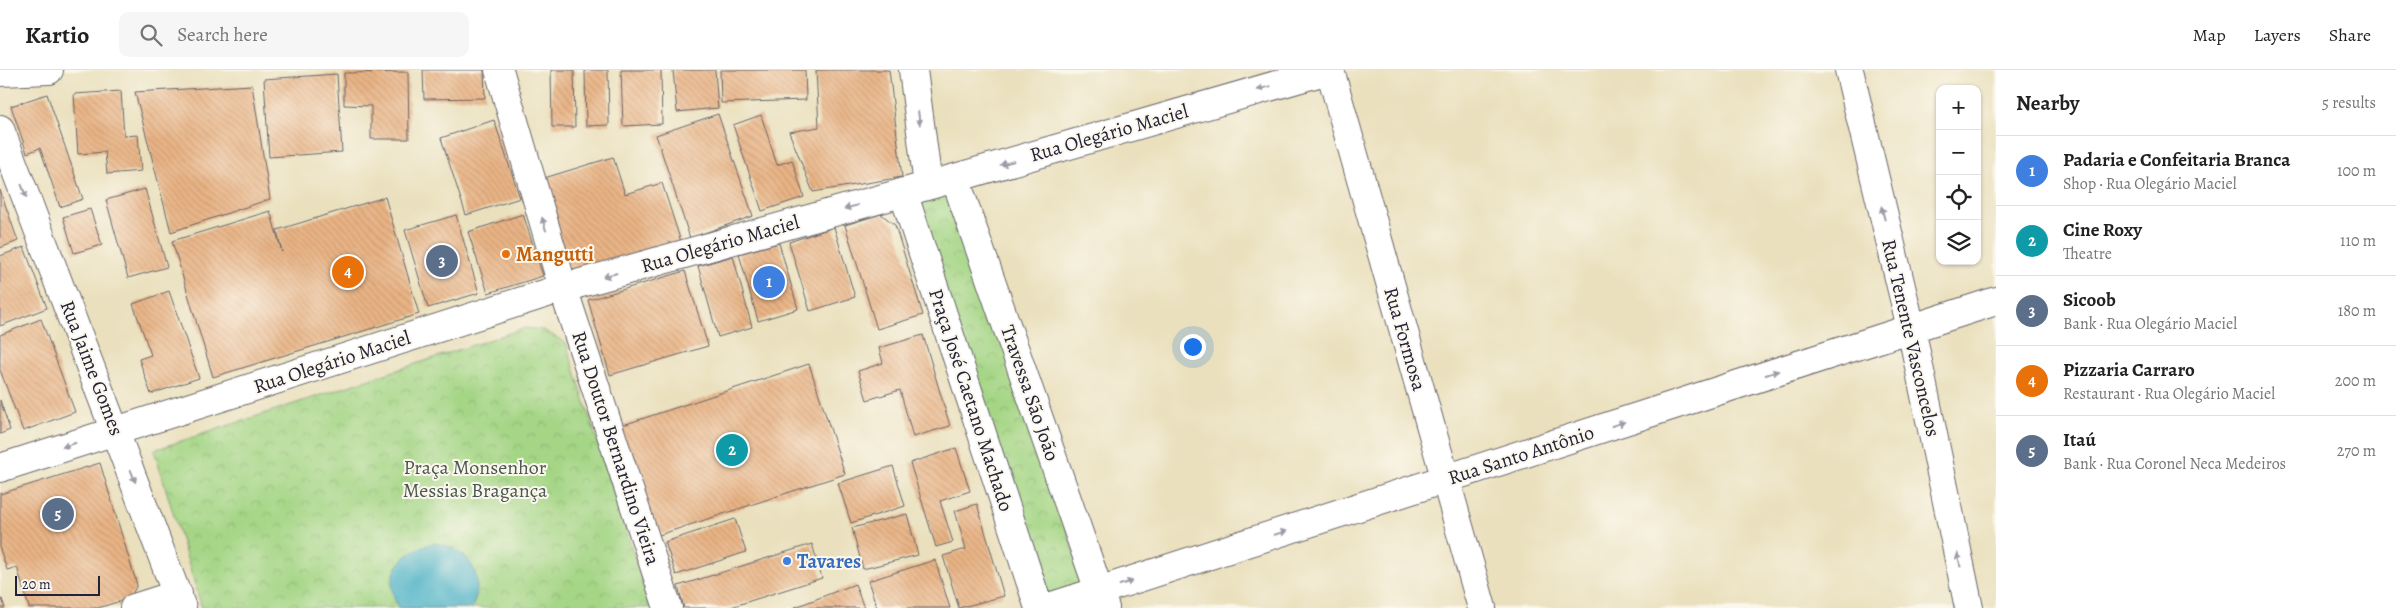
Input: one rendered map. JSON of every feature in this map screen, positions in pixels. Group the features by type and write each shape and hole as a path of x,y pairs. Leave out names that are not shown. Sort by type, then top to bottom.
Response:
{"street":[{"path":"0,72 49,70"},
{"name":"Rua Doutor Bernardino Vieira","path":"499,70 563,288 668,608"},
{"name":"Praça José Caetano Machado","path":"913,70 916,188 1039,608"},
{"name":"Rua Olegário Maciel","path":"0,468 563,288 955,178 1329,70"},
{"name":"Rua Formosa","path":"1329,70 1482,608"},
{"name":"Rua Tenente Vasconcelos","path":"1848,70 1911,328 1969,608"},
{"name":"Rua Jaime Gomes","path":"0,129 180,601"},
{"name":"Travessa São João","path":"955,178 1103,600"},
{"name":"Rua Santo Antônio","path":"1046,608 1103,600 1445,480 1996,301"},
{"path":"134,608 180,601"}],"green space":[{"path":"952,187 1084,582 1046,595 913,200"},
{"name":"Praça Monsenhor Messias Bragança","path":"525,328 543,330 566,343 651,608 202,608 154,450"}],"water":[{"path":"435,543 458,551 472,565 477,585 472,608 399,608 392,585 398,566 413,551"}],"building":[{"path":"423,70 484,70 485,98 424,99"},
{"path":"551,70 574,70 575,127 552,127"},
{"path":"585,70 608,70 609,125 586,126"},
{"path":"621,70 661,70 662,124 623,126"},
{"path":"673,70 715,70 718,108 677,112"},
{"path":"720,70 805,70 806,100 721,103"},
{"path":"816,70 889,70 902,177 813,192 789,132 819,127"},
{"path":"408,72 409,139 371,139 371,106 344,105 344,73"},
{"path":"337,74 342,152 269,157 264,79"},
{"path":"252,85 270,199 171,232 135,92"},
{"path":"121,91 124,136 138,135 141,171 107,174 105,152 78,154 74,94"},
{"path":"47,94 83,199 60,207 40,148 27,153 11,106"},
{"path":"718,114 753,216 690,238 656,135"},
{"path":"761,115 777,165 792,160 804,197 762,211 733,125"},
{"path":"494,120 520,198 466,215 441,138"},
{"path":"613,157 625,194 662,183 681,242 583,274 567,265 541,179"},
{"path":"145,189 167,267 128,278 106,200"},
{"path":"0,190 18,241 0,248"},
{"path":"385,197 419,314 213,377 172,241 270,211 282,252 277,230"},
{"path":"90,209 102,245 74,253 63,217"},
{"name":"Mangutti","path":"523,214 543,276 488,293 468,232"},
{"path":"881,214 895,225 923,315 877,329 845,225"},
{"path":"456,215 479,293 428,308 405,230"},
{"path":"834,227 855,297 810,311 789,242"},
{"path":"779,243 798,309 758,321 739,254"},
{"path":"24,247 47,308 0,326 0,256"},
{"path":"733,256 752,327 718,337 698,266"},
{"path":"685,271 708,346 610,375 588,300"},
{"path":"169,291 199,378 151,394 139,359 151,355 133,304"},
{"path":"41,319 75,412 23,431 0,370 0,335"},
{"path":"923,335 950,426 913,437 900,390 867,400 858,371 883,363 879,348"},
{"path":"809,364 845,474 656,536 620,426"},
{"path":"0,400 10,430 0,434"},
{"path":"956,448 970,491 940,501 953,542 936,547 910,463"},
{"path":"100,463 137,585 130,598 98,608 29,608 17,567 7,570 0,549 0,494"},
{"path":"893,466 905,506 851,523 838,483"},
{"path":"977,504 1004,596 959,608 943,556 966,549 955,511"},
{"path":"907,514 918,555 863,569 852,528"},
{"path":"735,519 746,552 676,575 665,542"},
{"name":"Tavares","path":"812,544 822,578 728,608 684,608 678,586"},
{"path":"935,560 950,608 877,608 868,581"},
{"path":"855,584 864,608 793,608"},
{"path":"0,599 2,599 5,608 0,608"}],"place":[{"name":"Mangutti","path":"506,254"},
{"name":"Sicoob","path":"442,261"},
{"name":"Pizzaria Carraro","path":"348,272"},
{"name":"Padaria e Confeitaria Branca","path":"769,282"},
{"name":"Cine Roxy","path":"732,450"},
{"name":"Itaú","path":"58,514"},
{"name":"Tavares","path":"787,561"}]}
